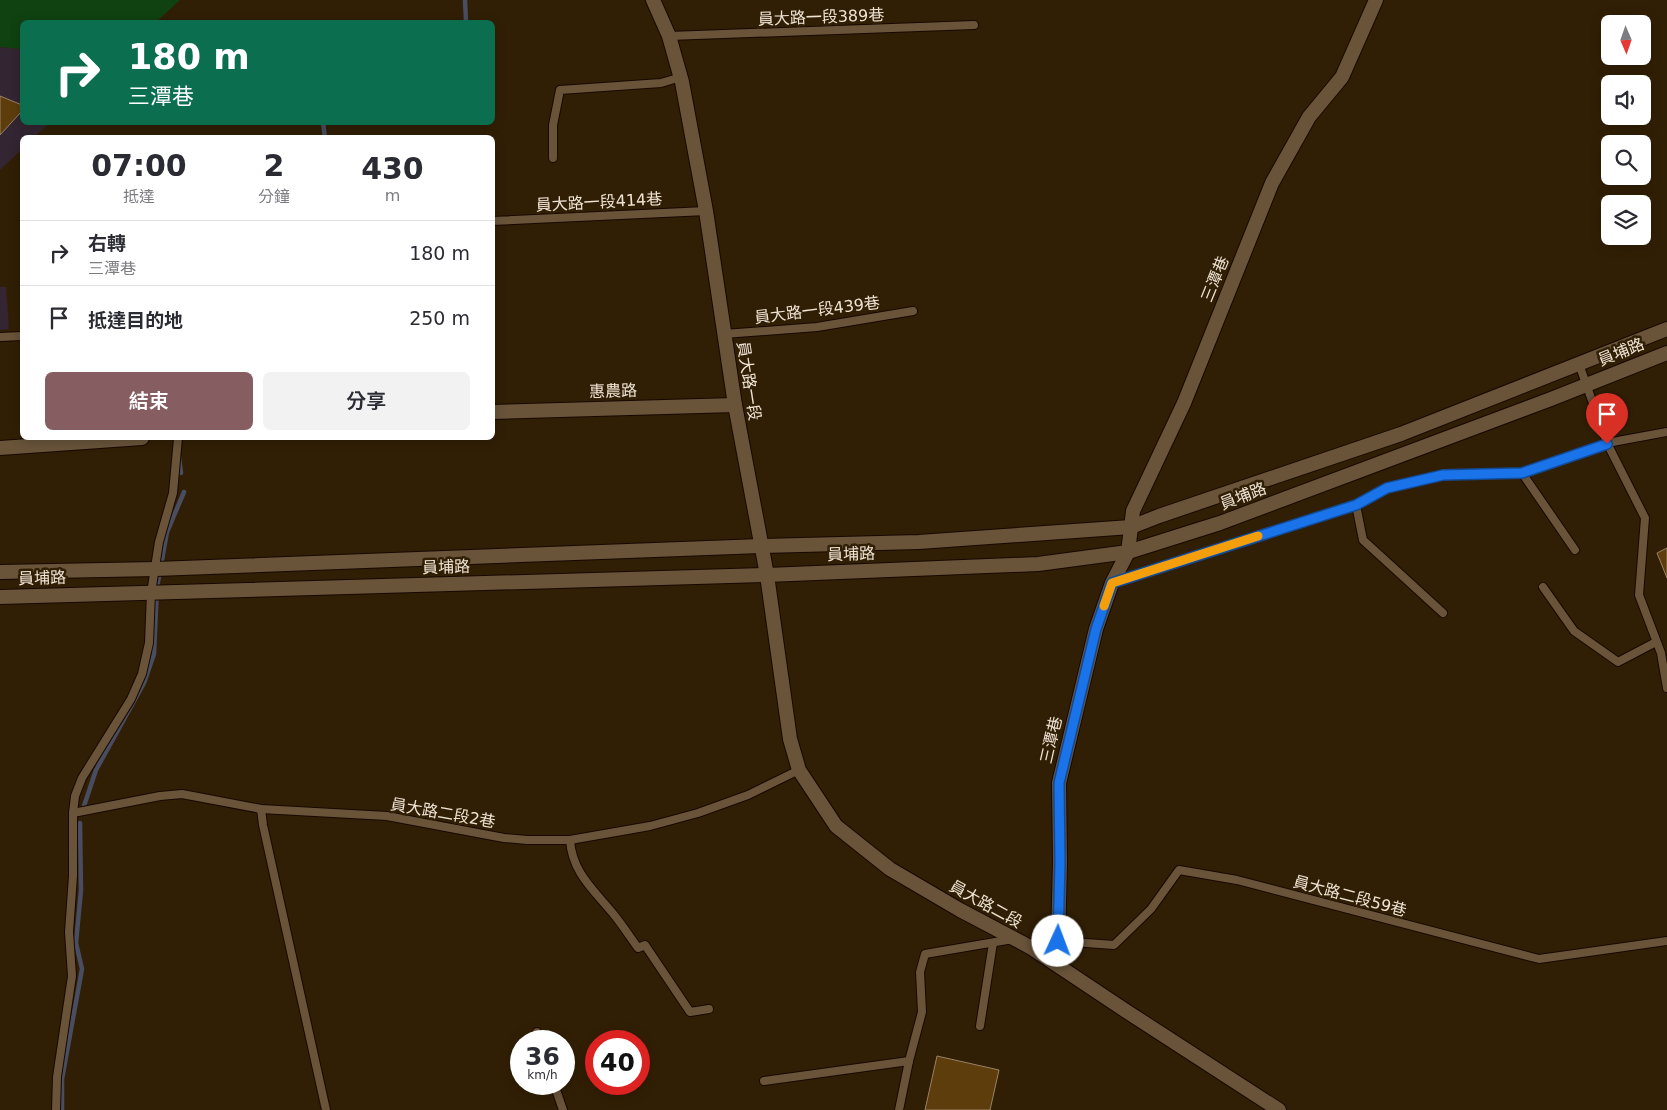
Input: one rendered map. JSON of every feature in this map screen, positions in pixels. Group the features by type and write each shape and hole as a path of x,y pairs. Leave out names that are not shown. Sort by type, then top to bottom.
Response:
{"street":[{"name":"員大路一段","path":"653,0 669,36 681,77 706,211 735,405 767,575 790,739 799,770"},
{"name":"三潭巷","path":"1058,941 1059,783 1096,629 1112,583 1128,552 1133,511 1184,403 1272,183 1309,117 1342,77 1376,0"},
{"name":"員埔路","path":"0,572 156,569 761,546 920,542 1131,527 1401,434 1667,329"},
{"name":"員埔路","path":"0,597 767,575 1038,564 1128,552 1220,523 1667,353"},
{"name":"惠農路","path":"495,412 735,405"},
{"path":"0,448 114,440"},
{"name":"員大路二段","path":"799,770 836,826 882,863 952,906 1030,947 1279,1110"},
{"path":"1030,947 1047,945 1058,941"}],"lane":[{"name":"員大路一段389巷","path":"669,36 974,25"},
{"path":"553,158 553,125 560,90 660,83 681,77"},
{"name":"員大路一段414巷","path":"495,221 706,211"},
{"name":"員大路一段439巷","path":"724,334 818,326 913,311"},
{"path":"0,337 20,336"},
{"path":"1579,364 1607,444 1645,518 1639,595 1661,653 1667,688"},
{"path":"1112,583 1356,505 1387,488 1443,475 1522,473 1607,444 1667,432"},
{"path":"56,1110 57,1076 72,976 69,932 73,876 73,813 75,796 82,778 131,699 142,674 149,643 151,592 159,542 173,493 178,440"},
{"path":"1522,473 1574,550"},
{"path":"1356,505 1363,540 1443,613"},
{"path":"1543,586 1574,631 1618,662 1656,642"},
{"name":"員大路二段2巷","path":"73,813 171,794 194,796 205,800 261,809 387,816 504,838 570,840 650,826 698,813 748,795 799,770"},
{"path":"261,809 326,1110"},
{"path":"570,840 573,860 582,877 617,918 638,948 646,945 690,1012 709,1009"},
{"name":"員大路二段59巷","path":"1058,941 1114,945 1151,909 1179,870 1237,880 1539,959 1667,941"},
{"path":"899,1110 908,1061 922,1012 920,972 925,954 1013,939"},
{"path":"980,1026 993,943"},
{"path":"764,1081 908,1061"},
{"path":"558,1095 563,1110"}],"shaded area":[{"path":"0,47 20,49 20,125 48,125 36,135 20,135 20,151 0,170"},
{"path":"0,287 6,287 9,329 0,330"}],"green space":[{"path":"0,0 180,0 158,20 20,20 20,49 0,47"}],"building":[{"path":"0,96 20,104 20,113 0,135"},
{"path":"1667,548 1667,578 1657,553"},
{"path":"937,1056 999,1070 990,1110 925,1110"}],"waterway":[{"path":"465,0 466,20"},
{"path":"323,125 325,135"},
{"path":"179,457 181,473"},
{"path":"84,806 96,770 144,683 154,654 157,587 167,532 184,492"},
{"path":"62,1110 62,1079 82,969 76,943 81,890 80,823"}],"slow traffic":[{"path":"1104,606 1112,583 1258,536"}],"route":[{"path":"1058,941 1059,783 1096,629 1112,583 1356,505 1387,488 1443,475 1522,473 1607,444"}]}
